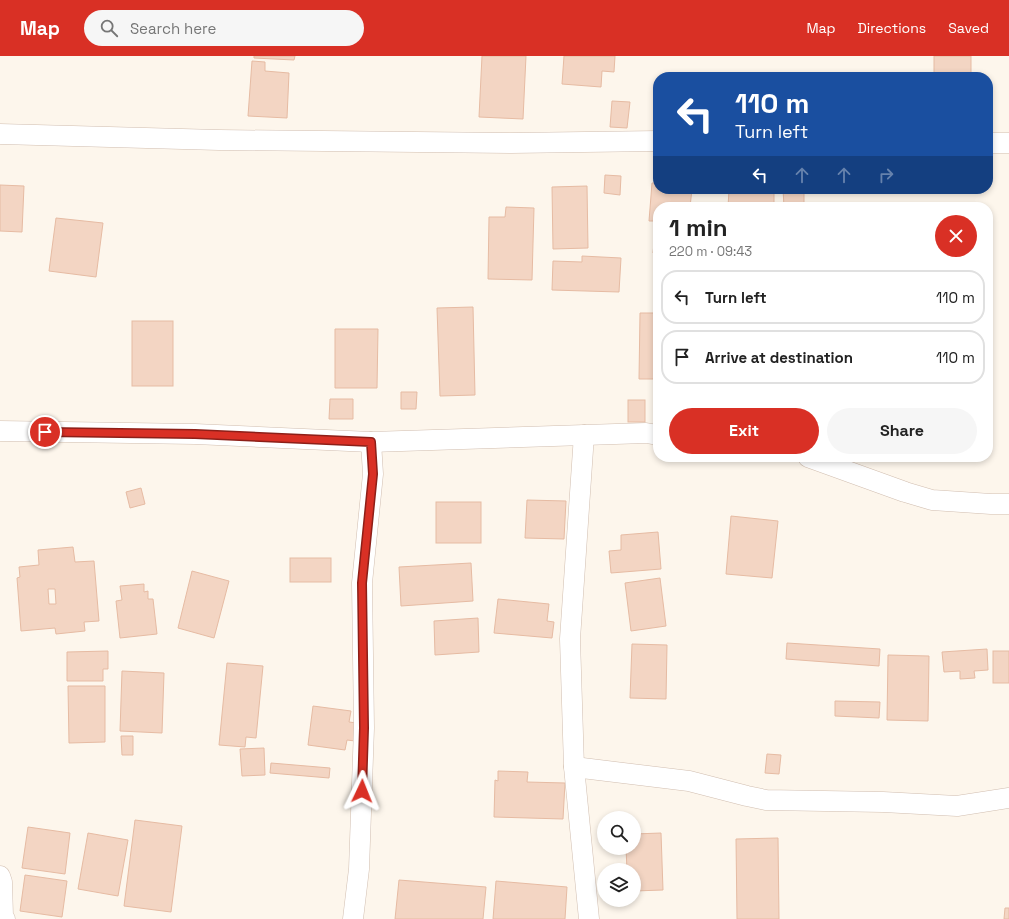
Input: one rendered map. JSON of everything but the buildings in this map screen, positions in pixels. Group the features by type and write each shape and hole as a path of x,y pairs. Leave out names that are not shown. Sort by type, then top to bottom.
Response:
{"street":[{"path":"0,134 219,140 503,143 653,141"},
{"path":"993,143 1009,144"},
{"path":"0,431 195,434 371,442 646,433 653,434"},
{"path":"584,435 570,639 574,767 589,919"},
{"path":"352,919 359,868 364,728 362,583 373,474 371,442"},
{"path":"822,462 905,492 932,500 1009,504"},
{"path":"574,767 689,781 766,800 883,802 957,806 1009,798"},
{"path":"0,876 2,882 3,916 5,919"}],"route":[{"path":"45,432 195,434 371,442 373,474 362,583 364,728 362,791"}]}
